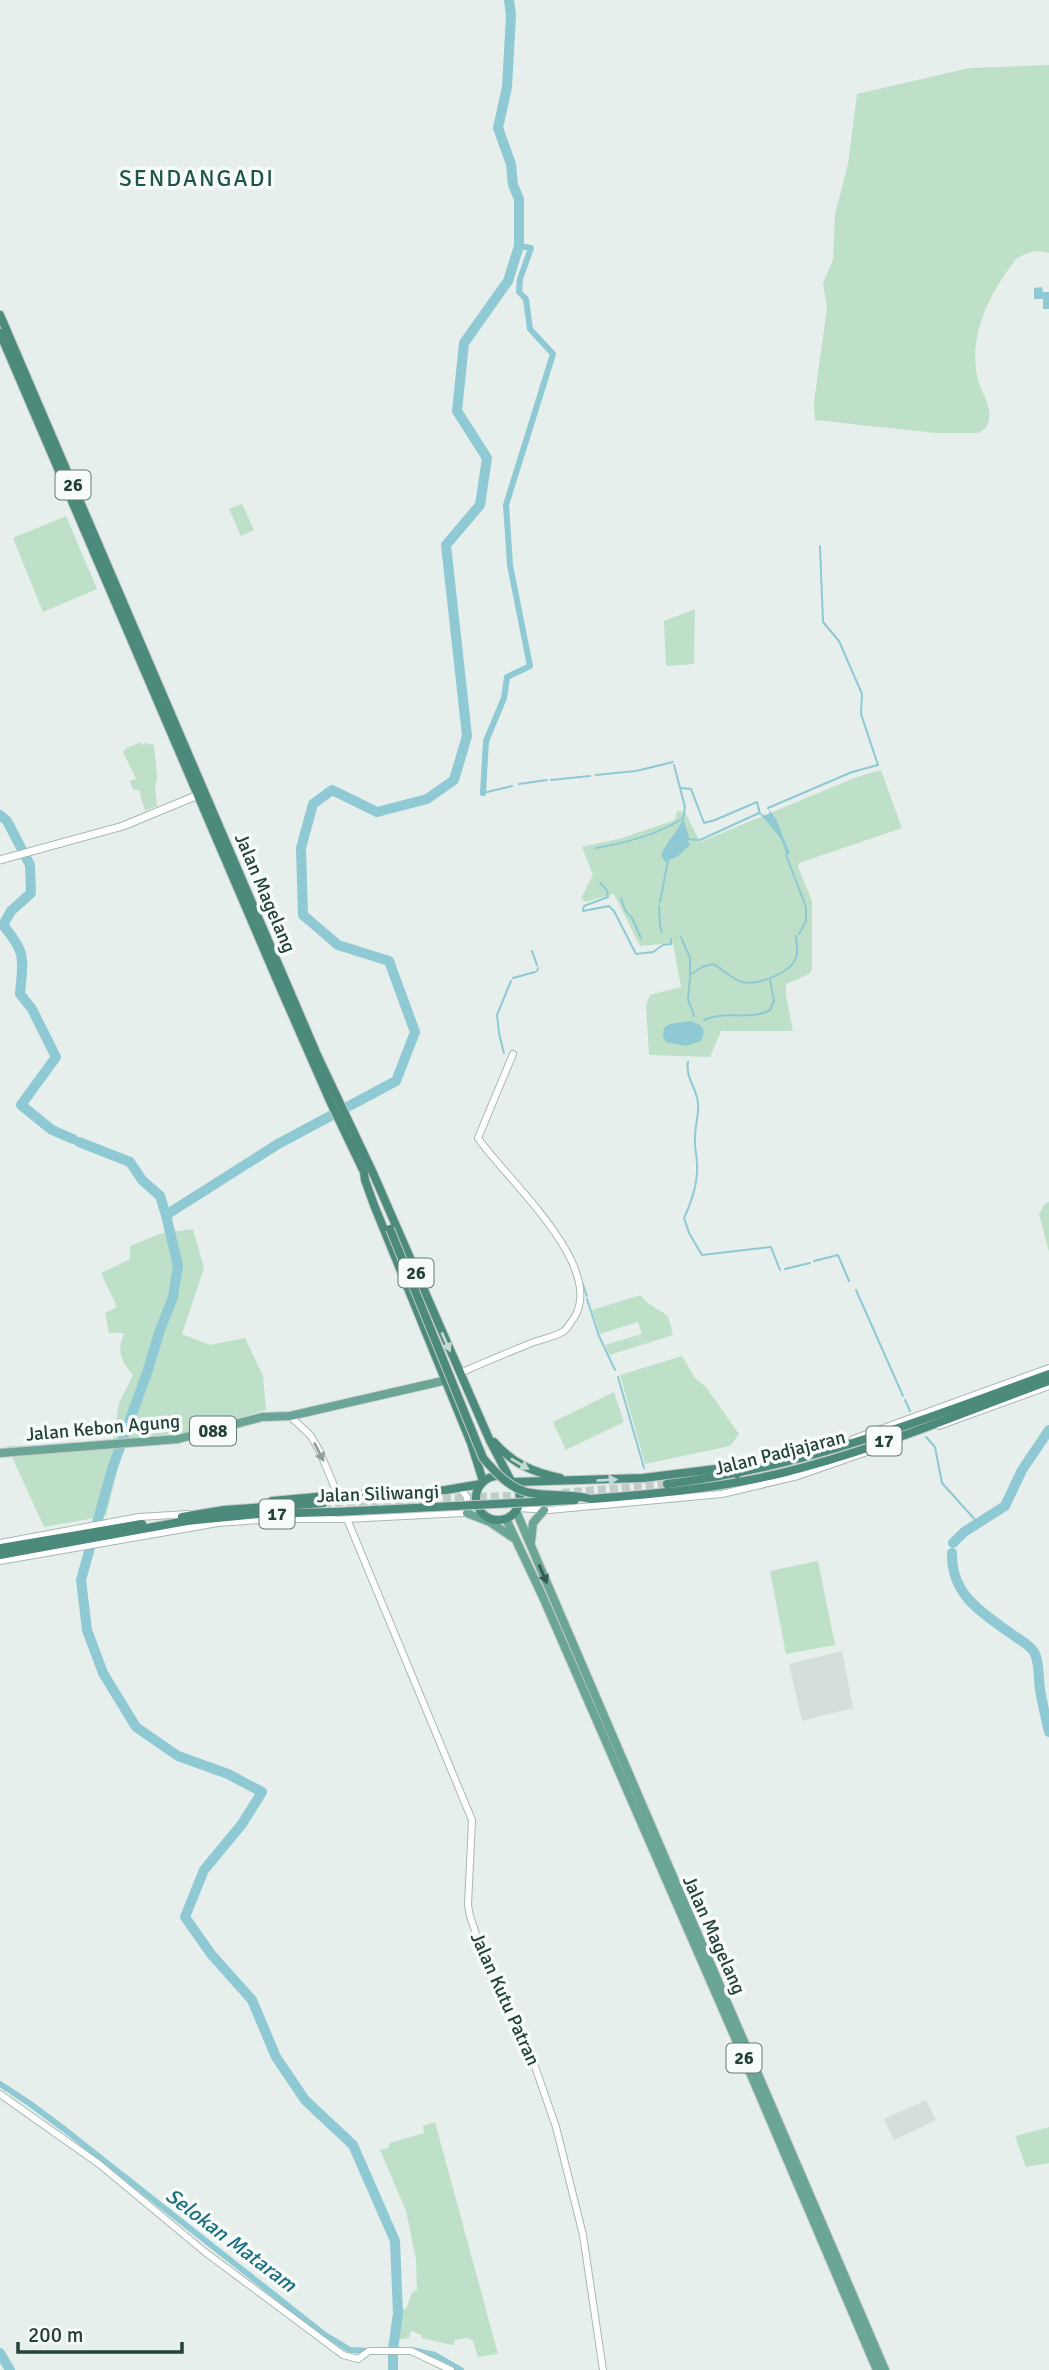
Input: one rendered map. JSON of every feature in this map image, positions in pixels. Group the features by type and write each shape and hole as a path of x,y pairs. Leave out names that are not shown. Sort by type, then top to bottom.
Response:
{"highway":[{"name":"Jalan Magelang","path":"0,315 198,795 345,1125 365,1174 374,1205 447,1380 478,1463 482,1483"},
{"name":"Jalan Magelang","path":"0,333 333,1100"},
{"name":"Jalan Magelang","path":"345,1125 373,1173 490,1441 512,1481"},
{"path":"365,1174 483,1458 496,1473 519,1490 592,1499"},
{"name":"Jalan Padjajaran","path":"667,1484 737,1474 833,1450 1049,1374"},
{"name":"Jalan Padjajaran","path":"592,1499 714,1487 783,1472 837,1458 1049,1381"},
{"path":"483,1424 496,1444 518,1464 537,1473 573,1481"},
{"path":"473,1449 490,1441"},
{"path":"446,1490 472,1479 478,1463"},
{"name":"17","path":"512,1481 643,1478 724,1468 737,1474"},
{"path":"249,1507 270,1501 338,1495 446,1490 482,1483 496,1476 512,1481"},
{"name":"26","path":"512,1481 521,1498 517,1510"},
{"name":"26","path":"482,1483 476,1499 482,1514"},
{"name":"Jalan Siliwangi","path":"5,1558 40,1545 219,1517 592,1499"},
{"name":"Jalan Siliwangi","path":"120,1531 191,1515 249,1507 323,1503"},
{"path":"482,1514 493,1520 506,1519 517,1510"},
{"name":"Jalan Siliwangi","path":"0,1548 13,1544 40,1545"},
{"path":"5,1558 24,1551"}],"main road":[{"path":"0,860 123,826 198,795"},
{"name":"Jalan Kebon Agung","path":"0,1453 178,1439 262,1417 290,1416 447,1380"},
{"name":"Jalan Magelang","path":"517,1510 885,2370"},
{"path":"531,1546 533,1523 546,1510"},
{"path":"465,1513 491,1522 517,1542"},
{"name":"Jalan Magelang","path":"506,1519 732,2030 877,2370"}],"street":[{"path":"460,1373 565,1330 576,1315 582,1299 564,1245 532,1201 489,1156 478,1138 513,1054"},
{"path":"833,1450 839,1444 1049,1368"},
{"path":"517,1510 698,1497 776,1482 861,1455 1049,1386"},
{"path":"290,1416 310,1436 319,1450 338,1495"},
{"path":"546,1482 541,1497 546,1510"},
{"path":"460,1488 467,1503 465,1513"},
{"path":"5,1558 40,1545 120,1531 258,1520 482,1514"},
{"name":"Jalan Kutu Patran","path":"347,1519 472,1820 468,1905 473,1930 491,1978 531,2055 556,2127 583,2235 603,2370"},
{"path":"0,1543 13,1544"},
{"path":"0,2094 128,2187 205,2252 330,2347 358,2359 370,2353 413,2352 451,2370"}],"shaded area":[{"path":"842,1651 853,1708 802,1721 789,1664"},
{"path":"926,2100 936,2120 894,2140 884,2119"}],"green space":[{"path":"1049,65 1049,253 1032,252 1016,259 998,285 984,314 975,360 977,376 989,408 986,428 978,433 936,433 815,420 814,402 827,308 823,283 833,260 835,214 848,164 857,94 969,68"},
{"path":"242,504 254,530 241,536 229,509"},
{"path":"66,516 97,589 43,612 13,538"},
{"path":"695,609 694,664 666,666 664,621"},
{"path":"140,742 142,745 154,745 157,777 157,806 145,811 139,790 133,790 130,781 136,779 123,752"},
{"path":"881,770 902,828 799,863 798,867 812,901 812,970 786,984 793,1031 721,1031 710,1057 649,1055 646,1005 650,995 681,987 673,943 640,946 614,894 585,902 581,898 593,875 582,847 622,838 675,820 677,811 685,812 700,842 857,777"},
{"path":"1049,1202 1049,1252 1039,1214"},
{"path":"193,1229 204,1268 182,1334 210,1345 245,1338 263,1376 266,1410 192,1432 113,1440 119,1403 133,1375 121,1355 124,1333 109,1333 105,1313 117,1307 101,1273 130,1259 130,1246 162,1233"},
{"path":"641,1295 645,1301 668,1316 673,1335 610,1355 605,1345 642,1334 638,1322 600,1334 592,1310"},
{"path":"682,1356 695,1378 706,1387 739,1434 730,1446 645,1464 620,1375"},
{"path":"614,1392 624,1422 566,1450 553,1422"},
{"path":"124,1444 106,1516 44,1527 7,1446"},
{"path":"818,1561 835,1645 786,1654 770,1571"},
{"path":"435,2122 498,2354 478,2357 473,2341 468,2338 455,2340 451,2345 422,2338 422,2335 411,2331 409,2338 396,2340 392,2333 392,2320 396,2309 406,2309 412,2293 417,2290 416,2259 406,2211 380,2150 388,2148 390,2143 424,2133 423,2126"},
{"path":"1049,2127 1049,2163 1026,2167 1015,2136"}],"water":[{"path":"1042,287 1043,292 1049,292 1049,309 1043,309 1043,299 1034,299 1034,288"},
{"path":"768,808 776,819 790,854 786,855 779,837 759,812 765,816 770,813"},
{"path":"683,818 690,845 678,856 665,862 661,855"},
{"path":"689,1021 702,1027 701,1041 686,1046 666,1042 663,1037 664,1028 670,1024"}],"waterway":[{"path":"393,2370 398,2314 395,2241 353,2145 305,2100 276,2057 252,2000 211,1954 185,1917 204,1870 242,1824 262,1792 228,1774 178,1756 136,1727 103,1673 87,1630 81,1580 112,1469 173,1297 178,1266 166,1215 278,1144 396,1081 415,1032 389,961 338,945 303,915 301,848 313,804 332,790 377,812 427,799 454,780 467,736 446,545 480,505 487,458 457,411 464,343 508,281 519,246 519,199 513,185 511,164 498,128 507,87 511,15 509,0"},
{"path":"483,793 486,741 504,698 507,677 530,666 510,565 506,505 553,354 530,329 526,299 519,292 520,279 531,248 519,246"},
{"path":"768,808 852,772 878,765 861,714 862,694 839,641 823,622 820,546"},
{"path":"596,775 636,771 673,762"},
{"path":"596,848 641,838 683,818 685,807 674,765"},
{"path":"551,780 590,776"},
{"path":"519,784 547,780"},
{"path":"483,793 512,786"},
{"path":"681,788 691,789 704,823 757,802 760,814"},
{"path":"686,839 700,840 759,813"},
{"path":"0,815 7,821 30,865 31,893 11,911 3,925 22,957 20,994 32,1009 56,1057 21,1105 52,1130 73,1139"},
{"path":"786,855 806,907 806,921 799,934"},
{"path":"660,902 668,860"},
{"path":"600,883 606,889"},
{"path":"583,910 584,906 608,897 607,891"},
{"path":"621,898 641,938"},
{"path":"583,911 609,906 636,954 653,952 663,945 671,944 671,939"},
{"path":"659,906 662,932"},
{"path":"702,967 713,964 742,982 764,980 793,964 797,953 796,936"},
{"path":"681,937 690,958 690,976"},
{"path":"532,951 537,965"},
{"path":"691,974 701,968"},
{"path":"513,978 535,972"},
{"path":"690,977 688,1000 693,1016"},
{"path":"704,1020 721,1016 754,1015 770,1010 774,1001 770,980"},
{"path":"504,1053 497,1015 511,981"},
{"path":"688,1062 688,1073 698,1107 695,1140 697,1179 684,1218 689,1233 702,1255 771,1247 780,1270"},
{"path":"79,1142 130,1162 142,1180 160,1196 166,1215"},
{"path":"568,1248 573,1258"},
{"path":"814,1261 838,1255 849,1281"},
{"path":"785,1269 810,1263"},
{"path":"582,1282 587,1296"},
{"path":"856,1290 903,1396"},
{"path":"587,1299 599,1336 615,1370"},
{"path":"618,1377 644,1468"},
{"path":"905,1400 910,1411"},
{"path":"953,1543 964,1532 1005,1506 1022,1470 1049,1430"},
{"path":"926,1437 935,1447 942,1483 978,1523"},
{"path":"952,1553 957,1581 971,1602 1034,1652 1049,1732"},
{"name":"Selokan Mataram","path":"0,2084 64,2129 325,2335 350,2350 370,2351"},
{"name":"Selokan Mataram","path":"412,2350 435,2355 461,2370"},
{"path":"0,2353 10,2370"}],"tunnel":[{"path":"562,1493 667,1484"},
{"path":"323,1503 535,1495"}],"district":[{"name":"SENDANGADI","path":"197,178"}]}
